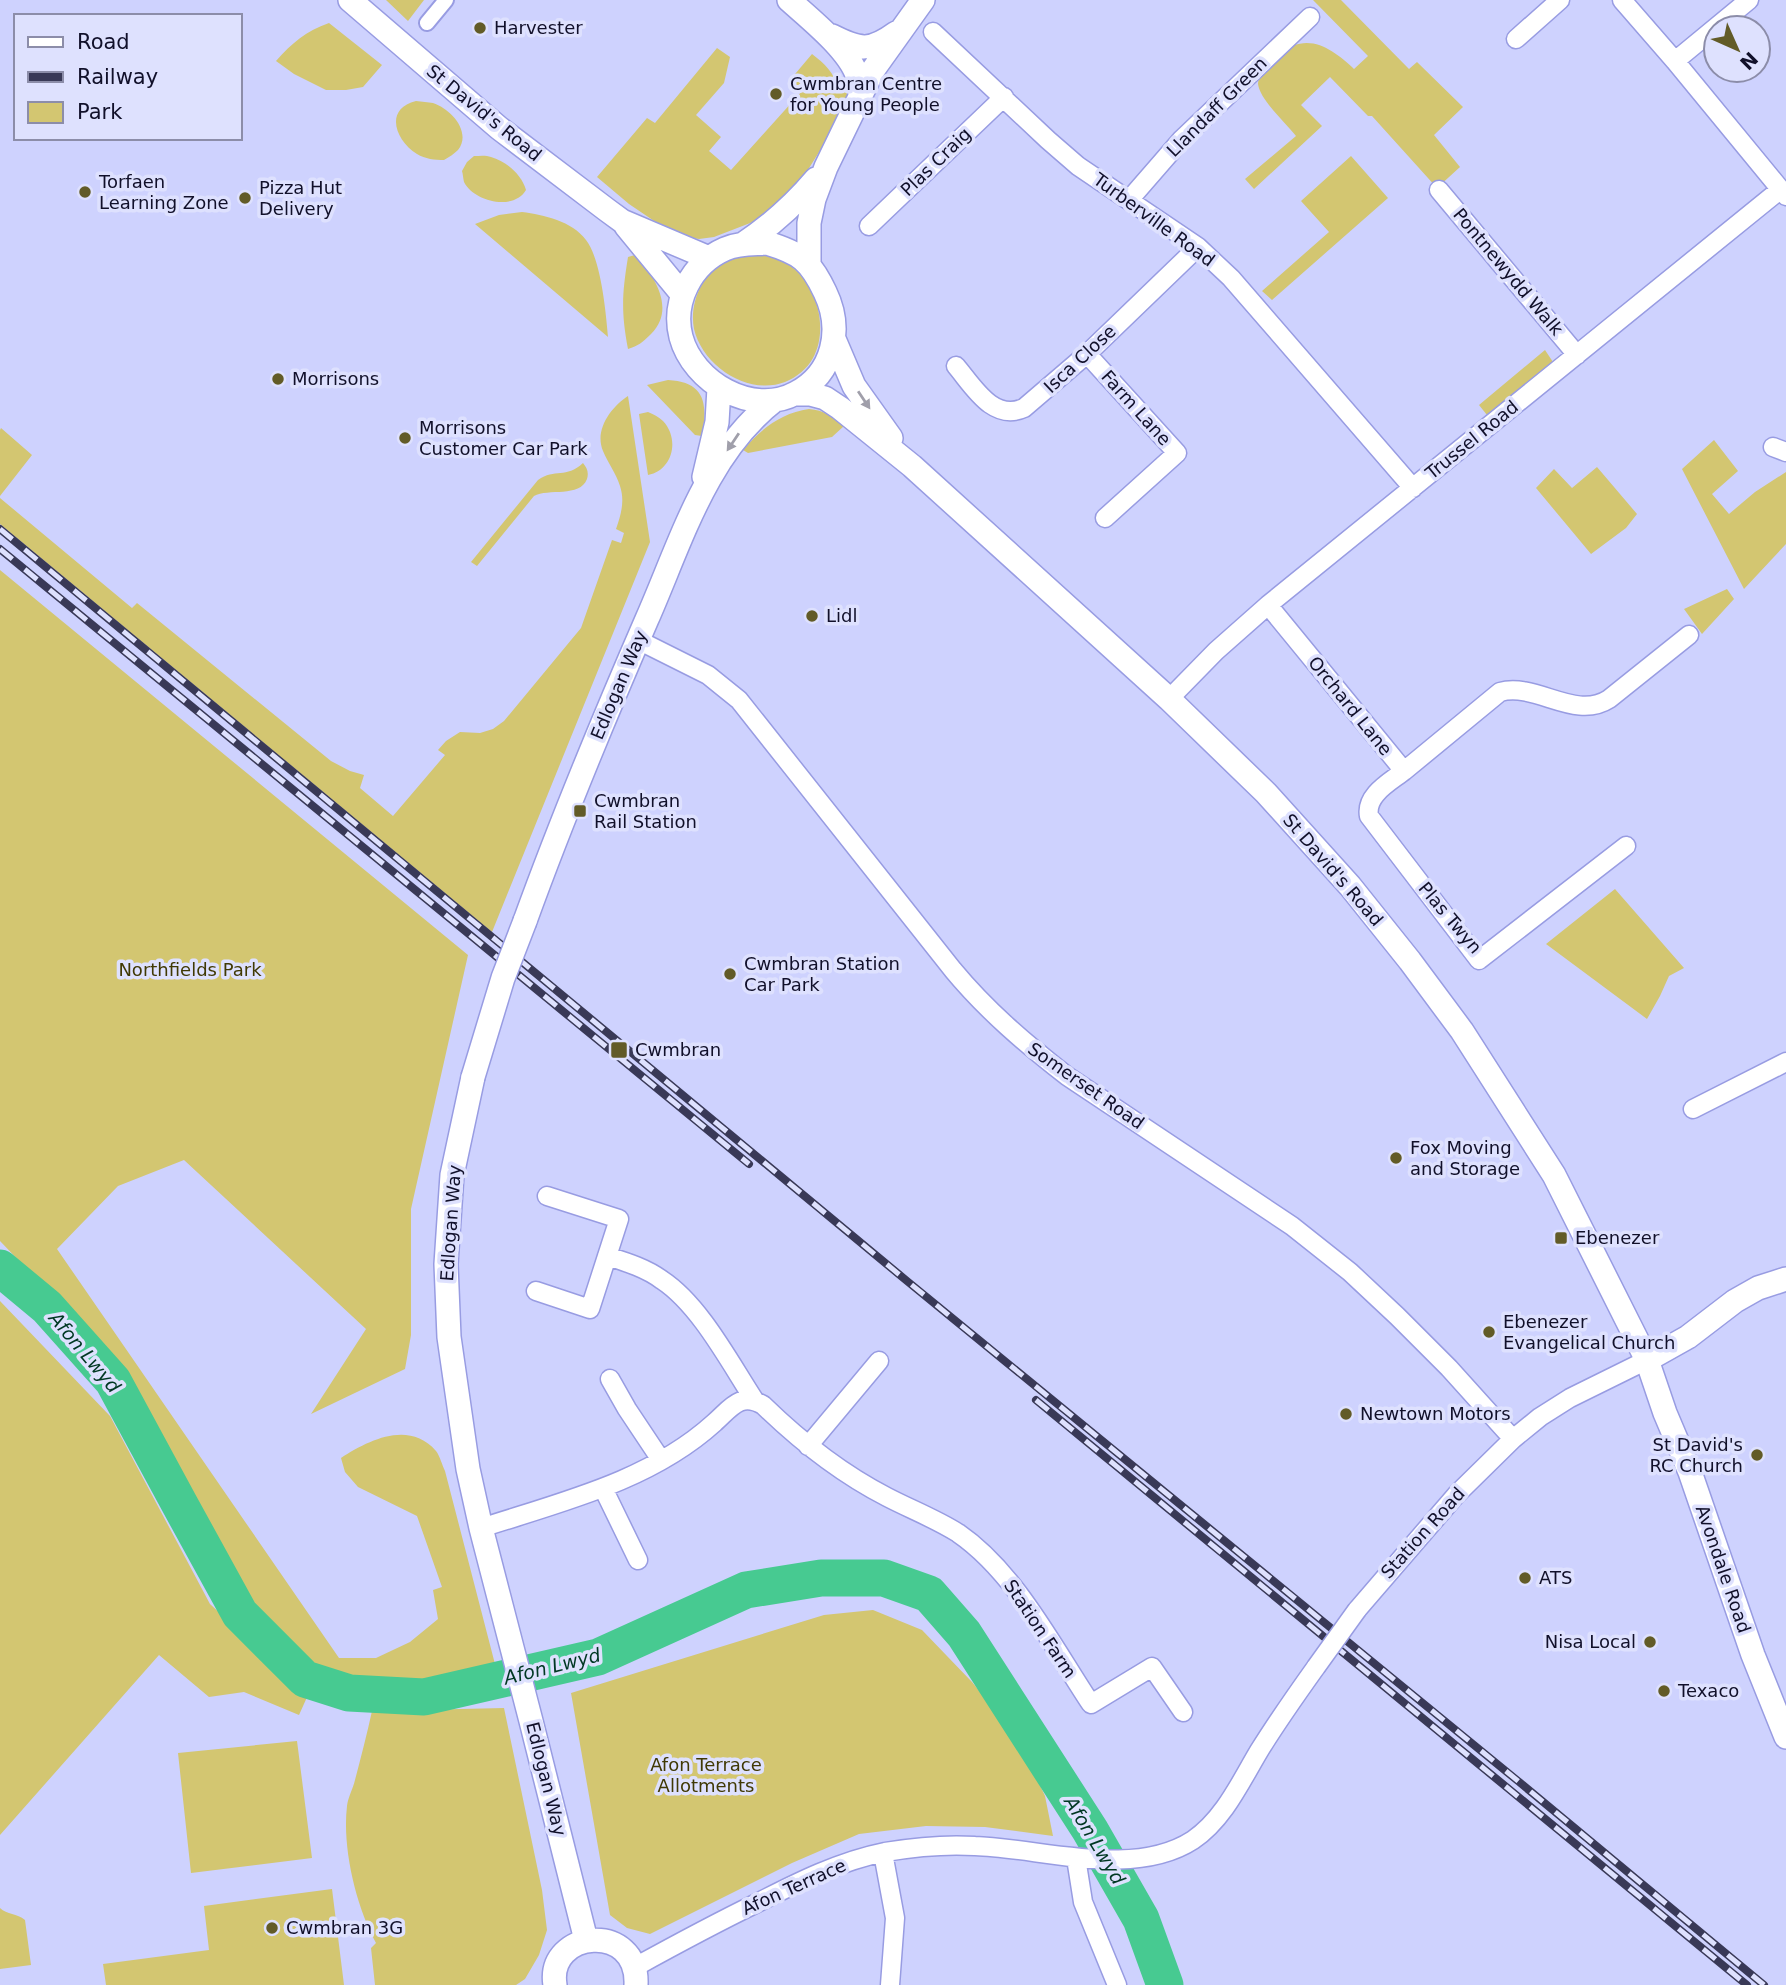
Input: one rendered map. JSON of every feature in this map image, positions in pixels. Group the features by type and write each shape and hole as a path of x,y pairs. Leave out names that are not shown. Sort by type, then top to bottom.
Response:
{"street":[{"name":"St David's Road","path":"349,0 499,128 622,220 709,258"},
{"path":"427,23 446,0"},
{"path":"789,0 827,33 852,65 857,75 860,97"},
{"path":"808,262 809,223 814,199 826,167 873,70 923,0"},
{"path":"1516,39 1560,0"},
{"path":"1622,0 1784,192"},
{"path":"1675,61 1749,0"},
{"name":"Llandaff Green","path":"1129,200 1182,139 1310,17"},
{"path":"827,33 863,48 878,45 902,29"},
{"name":"Turberville Road","path":"933,32 1063,153 1095,178 1198,247 1231,278 1413,488"},
{"name":"Plas Craig","path":"869,226 1004,97"},
{"path":"743,244 767,229 792,208 826,167"},
{"name":"Pontnewydd Walk","path":"1440,190 1577,355"},
{"name":"Trussel Road","path":"1169,699 1222,645 1268,605 1784,192"},
{"name":"St David's Road","path":"622,220 682,293 677,316 681,337 688,355 704,376 719,388 738,396 758,400 810,394 825,398 840,408 912,466 1169,699 1266,793 1350,886 1462,1031 1554,1175 1647,1360"},
{"path":"682,293 693,274 709,258 725,249 743,244 767,243 778,246 808,262"},
{"name":"Isca Close","path":"956,366 998,410 1011,412 1024,408 1087,354 1198,247"},
{"name":"St David's Road","path":"785,397 819,374 828,359 834,339 835,321 831,304 808,262"},
{"name":"St David's Road","path":"834,339 854,386 912,466"},
{"name":"Farm Lane","path":"1087,354 1177,453 1105,517"},
{"name":"Edlogan Way","path":"701,494 717,422 719,388"},
{"name":"Edlogan Way","path":"586,1940 468,1469 449,1338 446,1264 452,1175 472,1077 503,978 561,825 638,640 701,494 740,432 758,413 785,397"},
{"name":"Orchard Lane","path":"1268,605 1404,771 1500,692 1515,690 1582,706 1596,706 1609,699 1689,635"},
{"name":"Somerset Road","path":"638,640 708,675 739,700 965,985 1031,1049 1067,1076 1293,1226 1350,1272 1449,1368 1513,1439"},
{"name":"Plas Twyn","path":"1404,771 1374,796 1368,807 1369,816 1479,960 1626,846"},
{"path":"1693,1110 1786,1062"},
{"path":"536,1291 590,1309 620,1219 547,1196"},
{"name":"Station Farm","path":"607,1256 641,1268 664,1280 687,1301 755,1401 763,1405 808,1446 845,1473 959,1534 994,1564 1022,1598 1091,1704 1152,1667 1183,1712"},
{"name":"Station Road","path":"1132,1858 1148,1857 1182,1846 1209,1826 1227,1805 1266,1740 1357,1610 1455,1495 1513,1439 1570,1398 1688,1337 1735,1301 1758,1288 1786,1279"},
{"name":"Avondale Road","path":"1647,1360 1694,1484 1753,1655 1786,1737"},
{"path":"808,1446 879,1361"},
{"path":"610,1379 661,1460"},
{"path":"481,1528 603,1488 633,1475 698,1437 741,1401 755,1401"},
{"path":"603,1488 638,1560"},
{"name":"Afon Terrace","path":"636,1976 793,1885 840,1865 883,1853 928,1846 976,1846 1084,1858 1132,1858"},
{"path":"883,1853 895,1917 890,1985"},
{"path":"1084,1858 1083,1902 1117,1985"},
{"path":"555,1985 558,1962 570,1948 586,1940 601,1939 615,1944 627,1953 636,1976"}],"green space":[{"path":"386,0 424,0 408,21"},
{"path":"1313,0 1341,0 1409,69 1417,62 1463,107 1434,135 1460,167 1437,188 1372,116 1368,116 1330,77 1301,105 1322,126 1254,189 1245,179 1296,136 1268,104 1260,90 1259,78 1269,64 1287,49 1310,43 1326,48 1354,69 1368,56"},
{"path":"329,23 382,65 363,87 326,90 294,74 276,61 300,38"},
{"path":"717,48 730,57 724,83 696,115 721,137 709,151 731,170 802,91 790,80 812,54 828,69 838,89 850,93 848,106 794,192 758,220 714,237 699,239 685,237 666,229 629,204 597,177 647,118 655,123"},
{"path":"416,101 440,106 458,122 463,136 462,143 458,150 444,160 417,154 403,141 399,133 396,118 406,105"},
{"path":"474,156 489,156 508,165 521,179 526,190 520,197 504,202 476,195 464,182 462,171"},
{"path":"1351,156 1388,198 1272,300 1262,291 1329,232 1301,201"},
{"path":"522,212 548,217 565,224 586,240 599,273 608,337 475,224 499,215"},
{"path":"635,255 660,293 662,314 651,334 635,347 628,349 623,313 624,293 628,257"},
{"path":"746,255 773,258 794,268 804,279 817,304 820,318 818,346 808,366 785,382 757,385 729,375 707,355 694,329 693,310 704,281 725,261"},
{"path":"1545,350 1553,362 1487,415 1479,405"},
{"path":"668,380 690,385 701,396 704,404 702,436 695,435 647,385"},
{"path":"628,396 650,542 492,932 0,524 0,498 132,608 137,603 331,761 364,775 360,788 393,816 445,755 438,750 446,741 460,732 480,733 493,729 504,721 581,628 612,540 621,543 624,533 616,529 622,497 603,451 601,435 602,427 610,413"},
{"path":"809,409 828,414 844,426 832,437 748,453 743,450 772,423 789,414"},
{"path":"648,412 663,421 671,436 672,445 671,453 663,467 648,475 639,414"},
{"path":"1,428 32,455 0,496 0,430"},
{"path":"1714,440 1738,471 1712,494 1729,514 1755,492 1786,472 1786,544 1744,589 1682,469"},
{"path":"583,463 588,474 583,485 571,491 534,496 477,566 471,562 538,480 544,476 571,471"},
{"path":"1597,467 1637,514 1626,528 1591,554 1536,488 1554,469 1572,488"},
{"name":"Northfields Park","path":"0,570 468,955 411,1209 411,1335 405,1369 311,1414 366,1329 184,1160 118,1186 57,1249 339,1658 376,1658 410,1642 438,1619 433,1590 442,1587 417,1516 358,1487 345,1472 341,1458 376,1440 401,1435 414,1436 436,1451 445,1471 496,1668 413,1686 311,1672 246,1603 124,1370 0,1241"},
{"path":"1727,589 1734,599 1702,634 1684,609"},
{"path":"1615,889 1684,968 1669,976 1647,1019 1546,944"},
{"path":"0,1301 110,1416 210,1604 308,1695 299,1715 244,1692 209,1697 159,1655 0,1835"},
{"name":"Afon Terrace Allotments","path":"873,1610 922,1630 972,1682 1018,1739 1045,1796 1053,1836 985,1827 926,1826 859,1834 792,1863 650,1934 627,1928 610,1915 571,1693 824,1615"},
{"path":"504,1708 542,1890 547,1930 539,1955 525,1979 516,1985 375,1985 371,1948 376,1943 362,1912 352,1876 346,1822 348,1803 372,1711"},
{"path":"297,1741 312,1858 191,1873 178,1753"},
{"name":"Cwmbran 3G","path":"332,1889 344,1985 106,1985 103,1964 209,1950 204,1906"},
{"path":"0,1908 25,1920 31,1965 0,1969"}],"waterway":[{"name":"Afon Lwyd","path":"0,1268 47,1307 113,1381 240,1614 305,1679 349,1693 424,1697 598,1657 746,1590 821,1578 884,1578 929,1594 964,1634 1090,1830 1141,1919 1165,1985"}],"railway":[{"path":"0,529 907,1281 1764,1985"},
{"path":"0,549 749,1164"},
{"path":"1036,1400 1747,1985"}],"place":[{"name":"Harvester","path":"480,28"},
{"name":"Cwmbran Centre for Young People","path":"776,94"},
{"name":"Torfaen Learning Zone","path":"85,192"},
{"name":"Pizza Hut Delivery","path":"245,198"},
{"name":"Morrisons","path":"278,379"},
{"name":"Morrisons Customer Car Park","path":"405,438"},
{"name":"Lidl","path":"812,616"},
{"name":"Cwmbran Rail Station","path":"580,811"},
{"name":"Cwmbran Station Car Park","path":"730,974"},
{"name":"Cwmbran","path":"619,1050"},
{"name":"Fox Moving and Storage","path":"1396,1158"},
{"name":"Ebenezer","path":"1561,1238"},
{"name":"Ebenezer Evangelical Church","path":"1489,1332"},
{"name":"Newtown Motors","path":"1346,1414"},
{"name":"St David's RC Church","path":"1757,1455"},
{"name":"ATS","path":"1525,1578"},
{"name":"Nisa Local","path":"1650,1642"},
{"name":"Texaco","path":"1664,1691"},
{"name":"Cwmbran 3G","path":"272,1928"}]}
